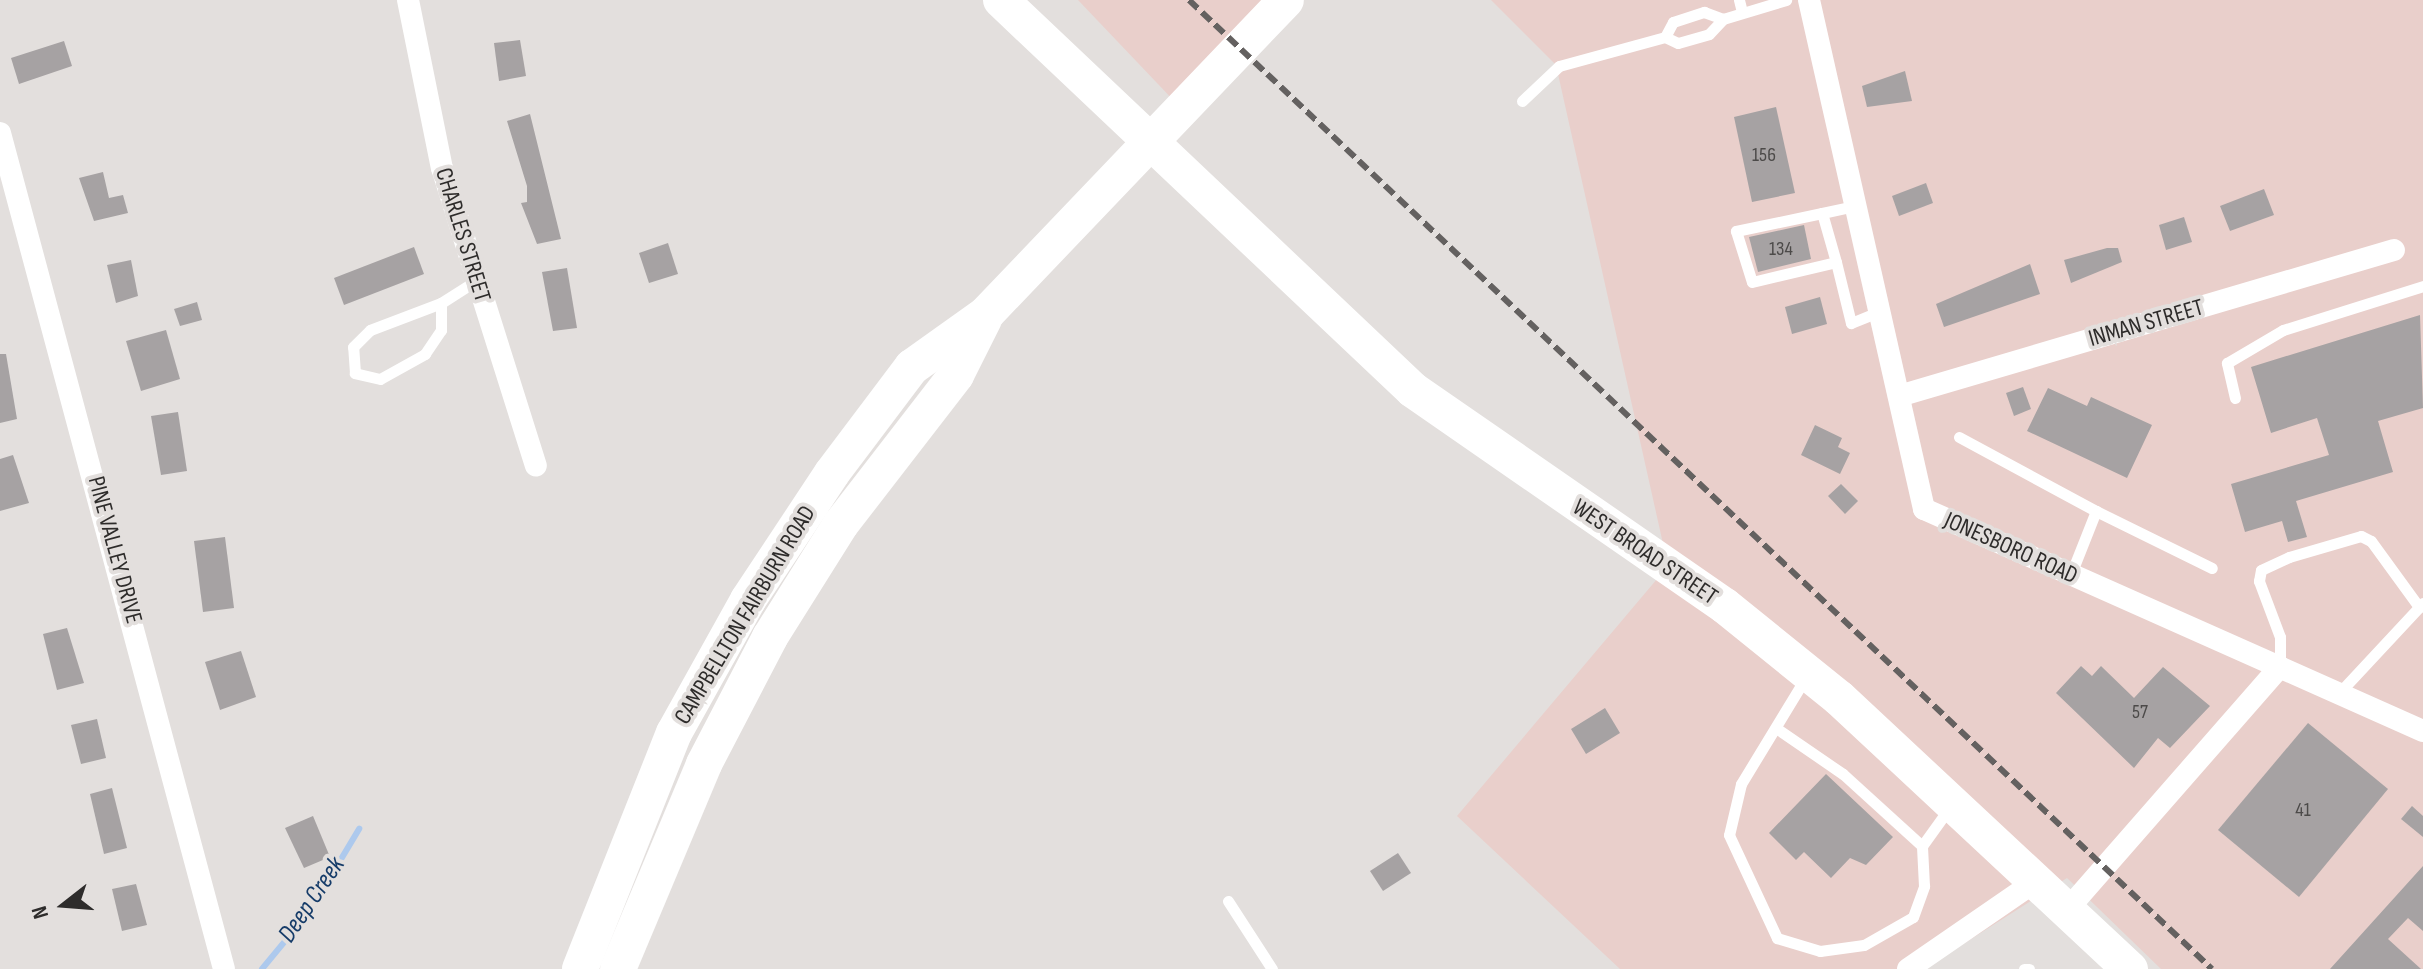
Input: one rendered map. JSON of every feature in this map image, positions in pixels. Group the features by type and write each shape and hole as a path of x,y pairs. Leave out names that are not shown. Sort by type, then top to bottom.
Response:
{"main road":[{"name":"WEST BROAD STREET","path":"1001,0 1154,141 1413,390 1725,606 1952,803 2033,883 2130,969"},
{"name":"CAMPBELLTON FAIRBURN ROAD","path":"580,969 674,733 748,600 912,367 986,314 1286,0"},
{"name":"CAMPBELLTON FAIRBURN ROAD","path":"618,969 704,764 770,637 841,524 956,375 986,314"}],"street":[{"name":"CHARLES STREET","path":"408,0 420,80 477,280 536,466"},
{"name":"JONESBORO ROAD","path":"1809,0 1924,509 2423,731"},
{"name":"PINE VALLEY DRIVE","path":"0,133 224,969"},
{"name":"INMAN STREET","path":"1899,396 2394,250"},
{"path":"2067,910 2280,667"},
{"path":"1908,969 2033,883"}],"lane":[{"path":"1522,101 1559,66 1665,37 1678,43 1709,34 1740,6 1786,0"},
{"path":"1665,37 1673,22 1704,12 1723,19"},
{"path":"1836,262 1752,282 1736,231 1856,206"},
{"path":"1822,213 1851,323 1880,311"},
{"path":"441,303 441,330 425,354 380,379 355,373 353,347 370,330 441,303 477,280"},
{"path":"2235,398 2227,363 2283,330 2423,286"},
{"path":"1959,437 2096,511 2212,568"},
{"path":"2071,574 2096,511"},
{"path":"2280,667 2280,637 2259,581 2261,570 2289,557 2361,536 2371,541 2421,605 2339,693"},
{"path":"1807,675 1741,784 1729,835 1777,938 1820,951 1864,945 1913,917 1924,886 1922,846 1952,803"},
{"path":"1776,728 1843,774 1922,846"},
{"path":"1228,901 1272,969"}],"shaded area":[{"path":"1078,0 1280,0 1177,104"},
{"path":"1491,0 2423,0 2423,969 2161,969 2067,878 1924,969 1620,969 1457,816 1668,566 1556,65"}],"building":[{"path":"520,40 526,76 499,81 494,43"},
{"path":"64,41 72,66 19,84 11,58"},
{"path":"1905,71 1912,101 1867,107 1862,86"},
{"path":"1776,107 1795,193 1752,202 1734,117"},
{"path":"530,114 561,239 537,244 521,203 527,202 527,186 507,121"},
{"path":"103,172 109,198 123,195 128,213 94,221 79,178"},
{"path":"1926,183 1933,203 1899,216 1892,196"},
{"path":"2264,189 2274,215 2230,231 2220,206"},
{"path":"2184,217 2192,242 2166,250 2159,225"},
{"path":"1804,225 1811,259 1758,272 1749,237"},
{"path":"668,243 678,274 649,283 639,253"},
{"path":"414,247 424,274 344,305 334,278"},
{"path":"2118,248 2122,262 2071,283 2064,260"},
{"path":"131,260 138,296 116,303 107,265"},
{"path":"2030,264 2040,294 1944,327 1936,304"},
{"path":"567,268 577,328 553,331 542,272"},
{"path":"1820,297 1827,324 1792,334 1785,307"},
{"path":"197,302 202,320 180,326 174,309"},
{"path":"2420,315 2423,408 2378,421 2393,472 2296,501 2307,537 2288,542 2282,521 2245,532 2231,484 2329,455 2317,418 2271,433 2251,367"},
{"path":"166,330 180,379 141,391 126,341"},
{"path":"0,354 6,354 17,419 0,423"},
{"path":"2023,387 2031,409 2014,416 2006,393"},
{"path":"2048,388 2087,406 2091,397 2152,425 2127,478 2027,431"},
{"path":"178,412 187,471 161,475 151,416"},
{"path":"1815,425 1842,438 1838,447 1850,453 1840,474 1801,455"},
{"path":"13,455 29,503 0,511 0,459"},
{"path":"1841,484 1858,501 1845,514 1828,496"},
{"path":"225,537 234,608 203,612 194,541"},
{"path":"67,628 84,683 57,690 43,634"},
{"path":"241,651 256,697 220,710 205,662"},
{"path":"2081,666 2092,676 2101,666 2134,698 2163,667 2210,706 2170,748 2158,738 2134,768 2056,693"},
{"path":"1605,708 1620,733 1586,754 1571,729"},
{"path":"97,719 106,758 81,764 71,725"},
{"path":"2308,723 2388,789 2299,897 2218,830"},
{"path":"1826,774 1893,837 1866,865 1850,858 1831,878 1804,852 1796,860 1769,833"},
{"path":"112,788 127,848 104,854 90,794"},
{"path":"2412,806 2423,816 2423,837 2401,819"},
{"path":"313,816 330,857 304,868 285,828"},
{"path":"1398,853 1411,873 1383,891 1370,871"},
{"path":"2423,866 2423,931 2408,918 2388,939 2421,969 2330,969"},
{"path":"136,884 147,925 122,931 112,889"}],"waterway":[{"name":"Deep Creek","path":"262,969 310,911 359,829"}],"railway":[{"path":"1189,0 2212,969"}]}
